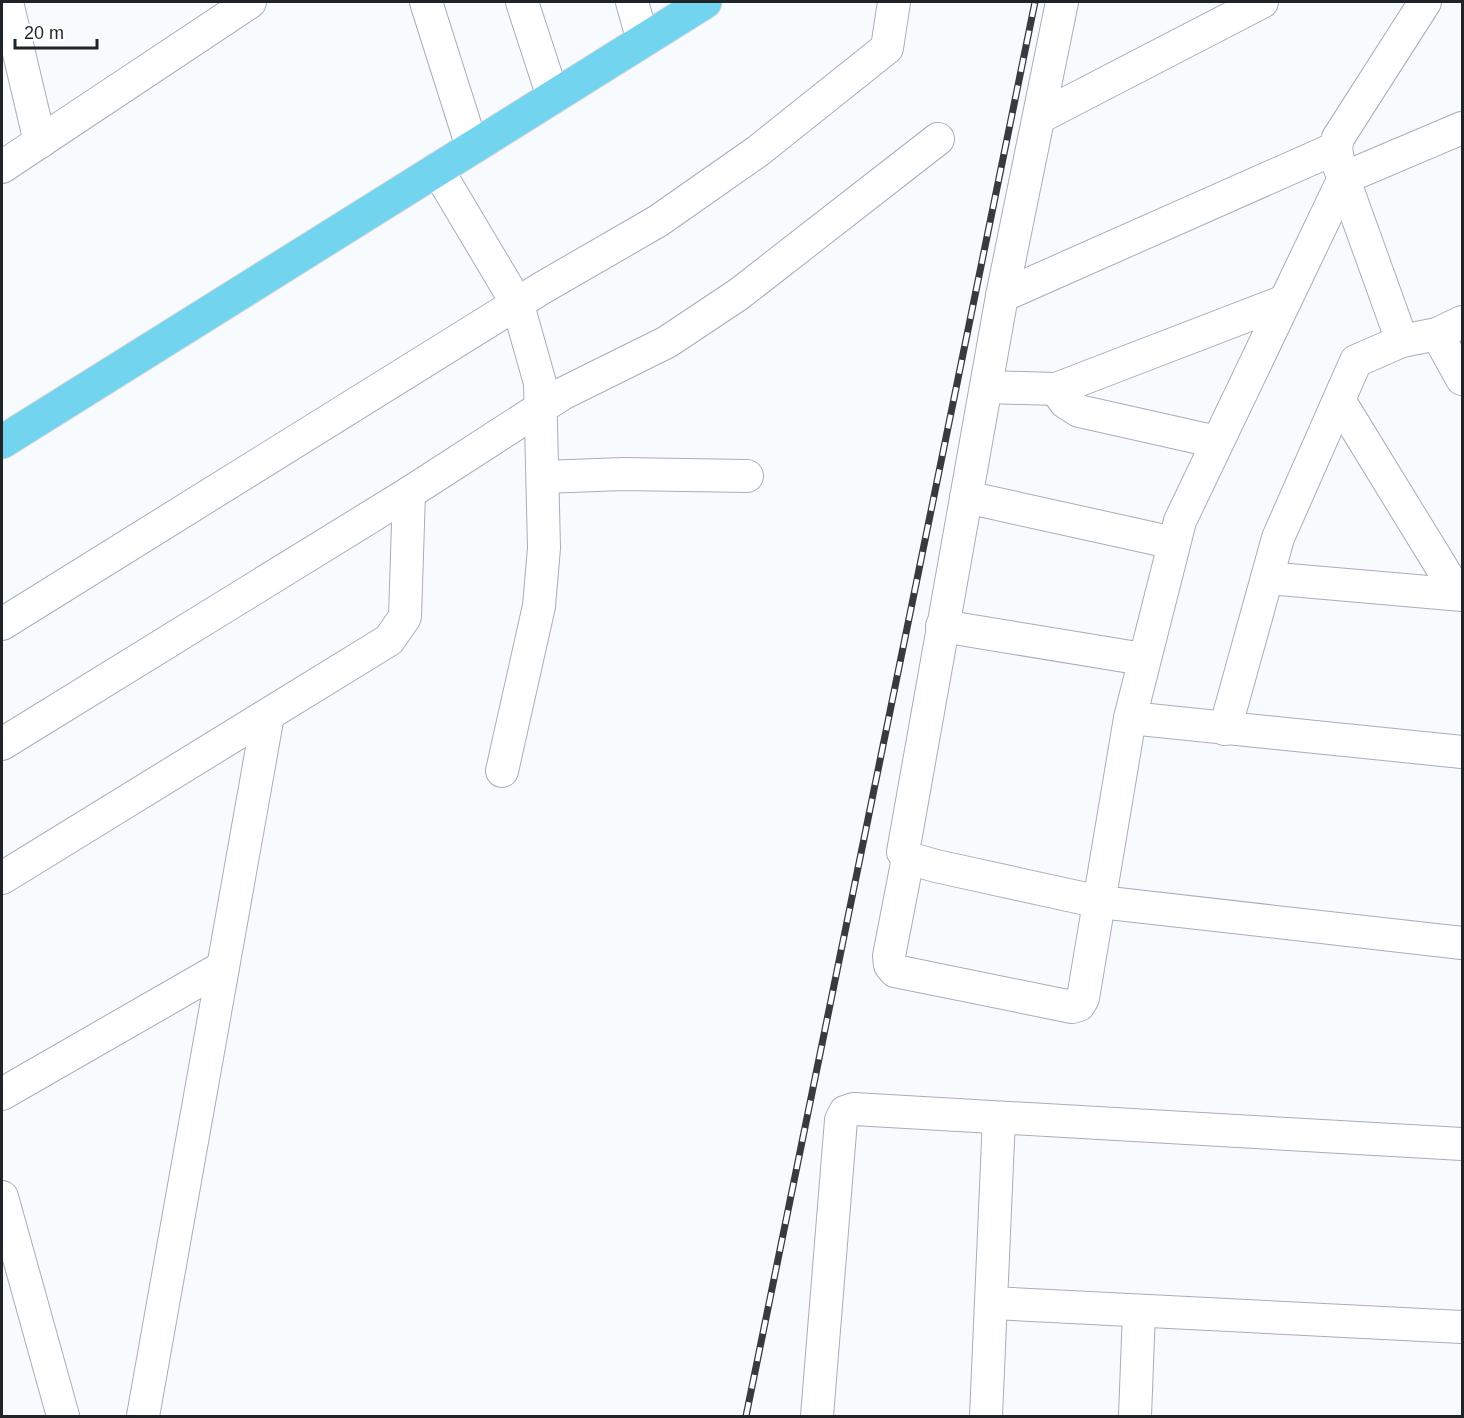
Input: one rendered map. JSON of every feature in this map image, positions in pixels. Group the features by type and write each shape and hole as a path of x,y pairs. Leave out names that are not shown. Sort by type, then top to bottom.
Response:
{"main road":[{"path":"2,442 705,2"}],"street":[{"path":"7,2 40,142"},
{"path":"2,167 250,2"},
{"path":"426,2 472,147"},
{"path":"522,2 553,96"},
{"path":"632,2 643,40"},
{"path":"2,624 542,288 658,221 758,151 887,48 894,2"},
{"path":"1062,2 1002,296 902,845 908,858 889,956 890,965 895,971 1072,1007 1079,1005 1083,998 1130,718 1143,658 1180,520 1344,178 1462,128"},
{"path":"1040,117 1262,2"},
{"path":"1402,340 1344,178 1336,148 1338,138 1425,2"},
{"path":"2,744 409,493 575,386 668,342 730,300 938,139"},
{"path":"1002,296 1336,148"},
{"path":"437,169 518,305 534,353 541,407 544,548 539,606 502,771"},
{"path":"986,387 1056,389 1285,301"},
{"path":"1225,729 1278,538 1356,362 1402,340 1450,328 1462,379"},
{"path":"1056,389 1065,402 1079,411 1217,442"},
{"path":"1339,400 1460,594"},
{"path":"544,477 634,474 747,476"},
{"path":"2,878 389,640 399,630 405,617 409,493"},
{"path":"966,497 1174,543"},
{"path":"1267,578 1460,594"},
{"path":"942,626 1143,658"},
{"path":"143,1416 268,715"},
{"path":"1130,718 1462,752"},
{"path":"908,858 1100,902 1462,943"},
{"path":"2,1094 223,967"},
{"path":"817,1416 841,1120 845,1112 854,1109 1462,1144"},
{"path":"986,1416 999,1118"},
{"path":"2,1197 63,1416"},
{"path":"992,1303 1462,1327"},
{"path":"1135,1416 1139,1311"}],"railway":[{"path":"746,1416 1035,2"}]}
